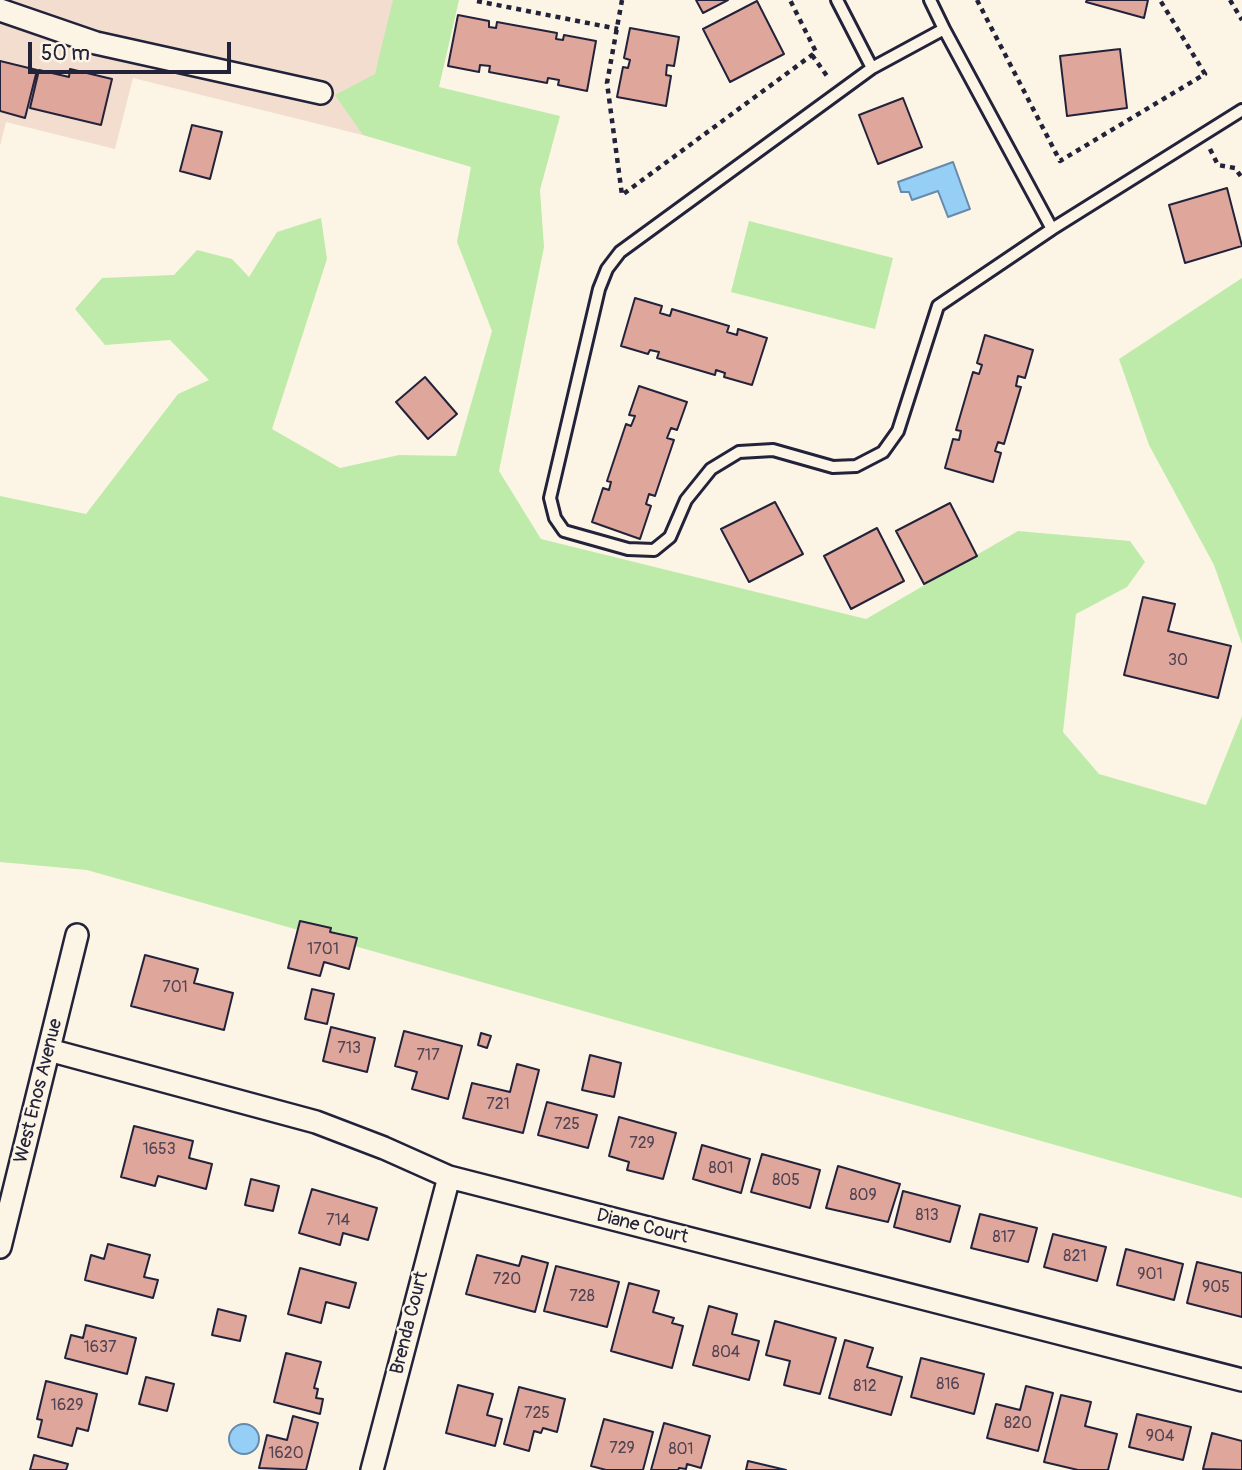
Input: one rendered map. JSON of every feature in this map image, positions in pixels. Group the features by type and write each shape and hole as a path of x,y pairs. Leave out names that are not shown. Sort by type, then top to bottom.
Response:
{"street":[{"path":"0,10 96,43 321,93"},
{"name":"West Enos Avenue","path":"0,1247 77,936"},
{"name":"Diane Court","path":"49,1050 316,1122 449,1177 1242,1380"},
{"name":"Brenda Court","path":"372,1470 449,1177"}],"lane":[{"path":"837,0 872,68"},
{"path":"930,0 1052,229"},
{"path":"944,29 872,68 620,252 607,270 600,289 550,498 555,518 565,531 628,549 654,550 670,537 686,500 711,470 739,452 773,450 832,467 856,466 883,452 898,431 938,306 1052,229 1242,110"}],"path":[{"path":"622,0 607,83 622,195 816,52 790,0"},
{"path":"977,0 1060,161 1205,74 1160,0"},
{"path":"1230,0 1242,20"},
{"path":"477,1 618,29"},
{"path":"812,55 827,76"},
{"path":"1207,145 1218,165 1236,168 1242,178"}],"shaded area":[{"path":"0,0 443,0 407,146 133,78 115,149 6,122 0,146"}],"green space":[{"path":"393,0 459,0 439,87 560,116 540,190 544,247 499,471 541,539 866,619 1018,531 1130,541 1145,562 1127,587 1076,614 1063,732 1099,774 1206,805 1242,716 1242,1198 87,870 0,862 0,496 86,514 178,394 209,380 170,340 105,345 75,309 102,278 174,275 197,250 232,259 249,277 277,232 321,218 327,259 272,429 340,468 399,455 456,456 492,331 457,242 471,167 363,135 335,95 375,74"},
{"path":"749,221 893,258 875,329 731,292"},
{"path":"1242,278 1242,644 1214,565 1149,445 1119,359"}],"water":[{"path":"953,162 970,209 948,217 938,191 912,200 909,192 901,192 898,182"},
{"path":"244,1424 255,1428 259,1439 255,1450 244,1454 233,1450 229,1439 233,1428"}],"building":[{"path":"696,0 728,0 703,13"},
{"path":"1148,0 1144,18 1086,2"},
{"path":"757,1 784,54 730,82 703,29"},
{"path":"458,15 489,21 489,27 496,28 497,22 557,33 556,39 563,40 564,35 596,41 587,91 558,85 559,80 548,78 547,83 489,72 490,66 480,65 479,72 448,66"},
{"path":"630,28 679,37 674,66 667,65 666,75 671,76 666,106 617,97 623,67 628,68 630,60 624,58"},
{"path":"1120,49 1127,108 1067,116 1060,56"},
{"path":"0,61 37,70 25,118 0,111"},
{"path":"70,69 112,79 101,125 30,108 39,70 69,77"},
{"path":"903,98 922,147 878,164 859,115"},
{"path":"192,125 222,132 210,179 180,171"},
{"path":"1227,188 1242,246 1185,263 1169,205"},
{"path":"635,298 662,306 660,313 670,316 672,309 729,326 727,332 737,335 738,329 767,338 752,385 724,377 725,373 716,370 715,375 657,358 659,352 650,350 648,354 621,346"},
{"path":"985,335 1033,350 1025,378 1018,376 1016,386 1021,387 1004,444 998,442 995,451 1001,453 993,482 945,468 953,439 959,440 961,431 956,430 973,372 979,374 982,365 977,363"},
{"path":"425,377 457,414 428,439 396,402"},
{"path":"639,386 687,402 677,430 671,428 667,438 674,440 655,496 649,494 646,504 651,506 640,539 592,522 603,488 609,490 611,482 607,481 626,424 631,426 635,416 629,415"},
{"path":"775,502 803,554 749,582 721,529"},
{"path":"950,503 977,556 924,584 896,531"},
{"path":"877,528 904,581 851,609 824,556"},
{"path":"1143,597 1175,604 1168,631 1231,646 1218,698 1124,675"},
{"path":"300,921 331,928 330,932 357,938 349,969 324,962 320,976 288,968"},
{"path":"145,955 198,969 194,983 233,993 224,1030 131,1006"},
{"path":"312,989 334,994 327,1024 305,1019"},
{"path":"331,1027 375,1038 367,1072 323,1061"},
{"path":"404,1031 462,1046 448,1099 412,1089 417,1072 395,1066"},
{"path":"481,1033 491,1036 487,1048 478,1045"},
{"path":"590,1055 621,1063 614,1097 582,1090"},
{"path":"517,1064 539,1070 523,1133 463,1118 472,1083 510,1092"},
{"path":"547,1102 597,1115 588,1148 538,1135"},
{"path":"619,1117 676,1133 663,1179 627,1170 629,1162 609,1156"},
{"path":"134,1126 193,1141 189,1158 212,1164 206,1189 158,1176 155,1186 121,1177"},
{"path":"702,1145 750,1159 741,1193 693,1179"},
{"path":"762,1154 820,1170 810,1208 751,1192"},
{"path":"838,1166 900,1184 888,1222 826,1208"},
{"path":"251,1179 279,1186 273,1211 245,1205"},
{"path":"312,1189 377,1208 368,1240 343,1233 340,1245 299,1233"},
{"path":"903,1191 960,1206 950,1242 894,1227"},
{"path":"980,1214 1037,1228 1028,1262 971,1248"},
{"path":"1053,1234 1106,1247 1097,1281 1044,1267"},
{"path":"108,1244 150,1255 144,1277 158,1280 153,1298 85,1280 91,1255 104,1259"},
{"path":"1126,1249 1183,1264 1174,1300 1117,1285"},
{"path":"477,1255 519,1266 522,1256 548,1263 535,1312 466,1294"},
{"path":"1197,1262 1242,1273 1242,1317 1187,1303"},
{"path":"556,1266 619,1282 607,1327 544,1311"},
{"path":"300,1268 356,1283 349,1308 326,1302 321,1323 288,1314"},
{"path":"629,1283 659,1291 653,1312 674,1318 672,1323 683,1326 672,1368 611,1351"},
{"path":"709,1306 737,1314 732,1334 759,1341 749,1380 693,1365"},
{"path":"218,1309 246,1316 240,1341 212,1335"},
{"path":"775,1321 836,1338 820,1394 784,1385 790,1361 766,1355"},
{"path":"86,1325 136,1338 127,1374 65,1358 71,1335 83,1338"},
{"path":"845,1340 873,1348 867,1367 902,1377 891,1415 829,1398"},
{"path":"286,1353 321,1362 314,1388 318,1389 316,1398 323,1399 320,1414 274,1402"},
{"path":"921,1358 984,1374 974,1414 911,1397"},
{"path":"146,1377 174,1384 167,1411 139,1404"},
{"path":"46,1381 97,1394 88,1431 77,1428 72,1446 38,1437 42,1420 37,1419"},
{"path":"458,1385 493,1394 487,1415 502,1419 495,1446 446,1433"},
{"path":"1026,1386 1053,1393 1038,1451 987,1438 996,1404 1020,1410"},
{"path":"519,1387 565,1399 557,1432 543,1428 541,1433 534,1431 529,1451 504,1444"},
{"path":"1061,1395 1091,1402 1085,1426 1117,1434 1108,1470 1078,1470 1044,1462"},
{"path":"1137,1414 1191,1427 1183,1460 1129,1447"},
{"path":"293,1416 318,1423 306,1470 259,1468 267,1435 287,1440"},
{"path":"604,1419 653,1432 643,1470 606,1470 591,1466"},
{"path":"664,1423 710,1436 701,1468 687,1464 686,1469 651,1470"},
{"path":"1212,1433 1242,1441 1242,1470 1203,1469"},
{"path":"34,1455 68,1464 66,1470 30,1470"},
{"path":"748,1461 786,1470 746,1470"}]}
